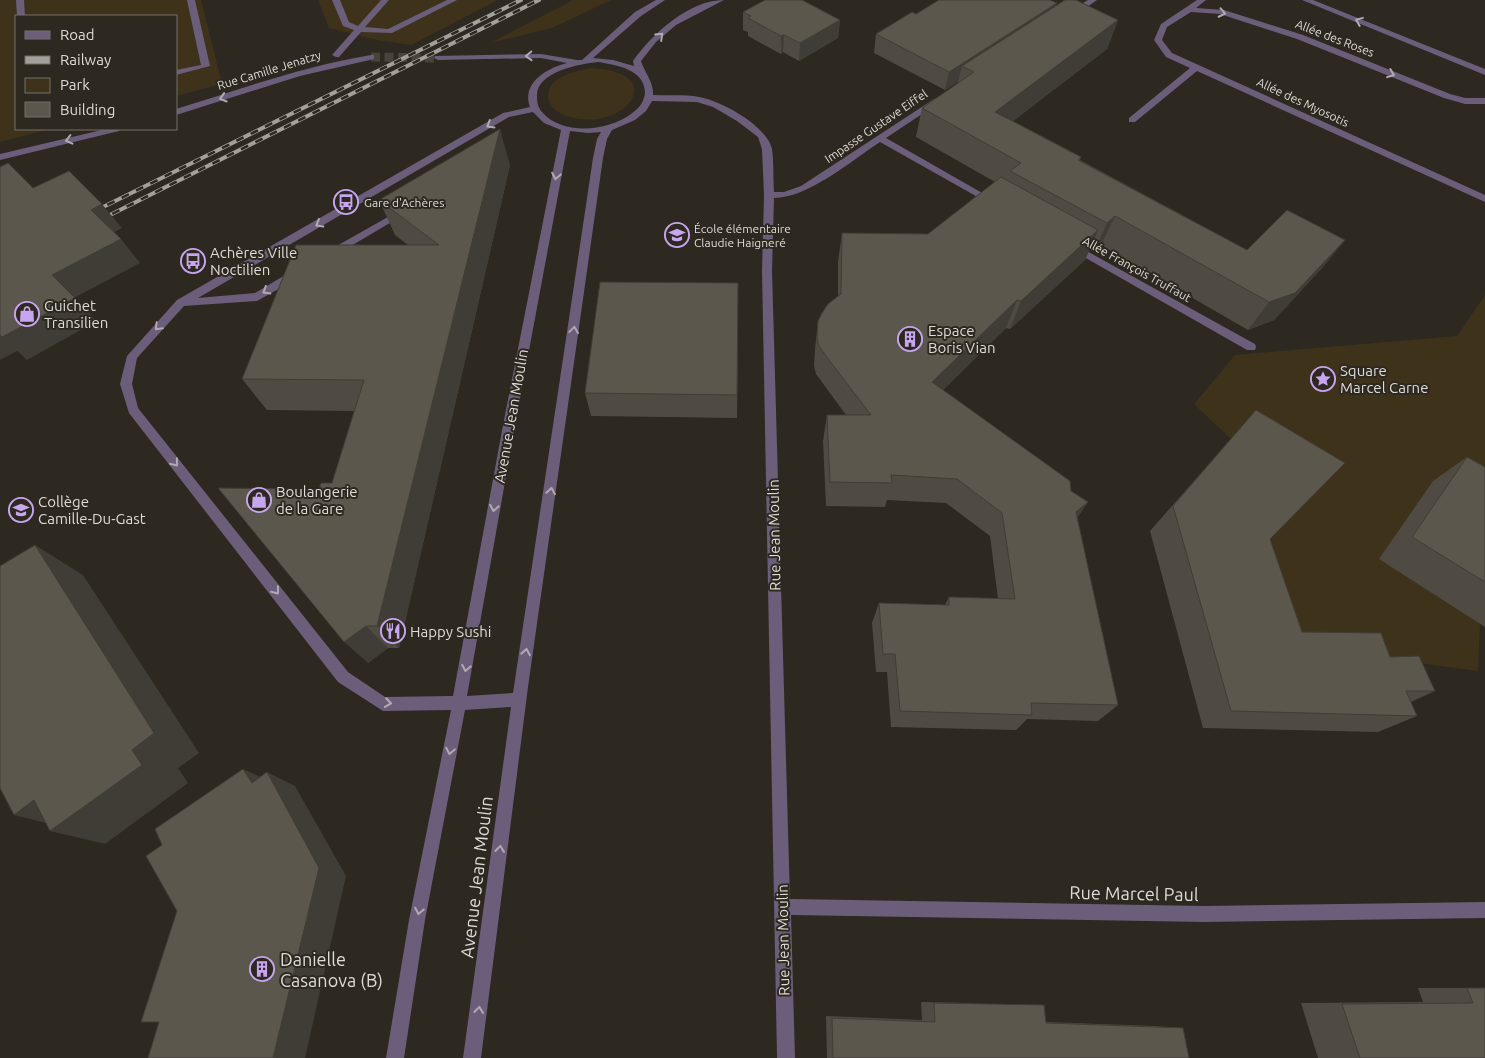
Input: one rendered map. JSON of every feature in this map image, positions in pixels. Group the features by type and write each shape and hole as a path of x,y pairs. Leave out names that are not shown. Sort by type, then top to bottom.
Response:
{"street":[{"path":"20,0 21,15"},
{"path":"178,73 206,66 191,0"},
{"path":"336,0 346,24 360,29 389,31 453,0"},
{"path":"336,55 385,0"},
{"path":"661,0 638,14 581,62 548,74 539,82 534,91 532,100 535,109 546,120 566,128 587,130 608,128 628,120 642,110 649,98 649,85 641,74 637,61 641,54 680,18 720,0"},
{"path":"1068,16 1093,0"},
{"path":"1189,10 1202,0"},
{"name":"Allée des Roses","path":"1306,0 1485,72"},
{"name":"Allée des Myosotis","path":"1189,10 1164,26 1158,40 1169,56 1485,199"},
{"name":"Allée des Roses","path":"1189,10 1221,12 1300,37 1446,96 1465,101 1485,101"},
{"path":"438,58 541,56 581,62 611,61 622,64 641,74"},
{"name":"Rue Camille Jenatzy","path":"178,111 306,70 338,62 371,57"},
{"path":"1132,120 1196,67"},
{"name":"Impasse Gustave Eiffel","path":"769,195 785,195 804,188 942,97"},
{"name":"Rue Jean Moulin","path":"649,98 705,102 725,110 755,129 762,136 767,149 769,195 767,271 786,1058"},
{"path":"519,700 383,704 344,677 133,410 126,384 132,356 181,303 469,142 506,115 535,109"},
{"name":"Avenue Jean Moulin","path":"395,1058 417,920 566,128"},
{"name":"Avenue Jean Moulin","path":"472,1058 519,700 598,158 602,139 608,128"},
{"path":"0,157 112,130"},
{"path":"880,138 1002,207"},
{"path":"181,303 257,296 408,208"},
{"name":"Allée François Truffaut","path":"1062,241 1251,347"},
{"name":"Rue Marcel Paul","path":"782,907 1204,914 1485,910"}],"green space":[{"path":"0,0 201,0 222,84 178,95 178,15 15,15 15,130 46,130 0,142"},
{"path":"318,0 498,0 411,45 377,40 329,28"},
{"path":"573,0 611,0 552,28 490,43"},
{"path":"591,68 616,72 630,80 634,90 631,101 621,110 606,117 587,120 561,114 549,101 548,93 550,87 561,77"},
{"path":"1485,295 1485,512 1478,671 1345,653 1271,652 1231,439 1194,404 1235,355 1457,336"}],"building":[{"path":"765,0 802,0 840,20 800,43 784,35 781,36 748,18 751,16 743,12"},
{"path":"939,0 1050,0 1057,3 949,72 876,34 912,12 916,14"},
{"path":"1065,0 1076,0 1118,20 995,112 1081,157 1078,160 1247,250 1287,210 1345,240 1295,293 1269,302 1115,216 1107,223 1010,171 1021,163 922,108 974,72 962,66"},
{"path":"500,129 377,626 366,626 344,642 218,488 319,489 321,483 332,483 364,380 242,379 296,245 439,245 379,200"},
{"path":"8,163 33,188 69,171 102,204 91,210 121,239 52,275 75,298 2,337 0,335 0,167"},
{"path":"1001,177 1098,230 1021,301 1017,300 932,382 1070,481 1071,491 1088,502 1076,512 1118,705 1031,703 1032,715 900,711 895,654 883,654 879,603 949,605 949,597 1015,599 1002,513 957,479 891,475 892,483 830,482 827,415 871,415 819,346 817,338 818,321 828,304 841,294 842,233 928,234"},
{"path":"600,282 738,283 737,395 585,393"},
{"path":"1256,410 1345,463 1270,539 1302,632 1381,633 1390,657 1419,656 1435,691 1406,691 1417,716 1231,711 1173,506"},
{"path":"1467,457 1485,467 1485,582 1412,537"},
{"path":"35,545 154,733 132,750 142,765 50,831 34,800 14,815 0,788 0,566"},
{"name":"Danielle Casanova (B)","path":"243,769 252,783 267,772 319,868 273,1058 148,1058 159,1022 141,1022 177,911 146,856 162,845 155,829"},
{"path":"1467,988 1485,988 1485,1058 1360,1058 1342,1004 1473,1003"},
{"path":"934,1003 1044,1005 1046,1023 1183,1028 1189,1058 833,1058 832,1018 935,1022"}],"tunnel":[{"path":"371,57 438,58"}],"railway":[{"path":"93,212 521,0"},
{"path":"98,221 539,0"}],"place":[{"name":"Gare d'Achères","path":"346,202"},
{"name":"École élémentaire Claudie Haigneré","path":"677,235"},
{"name":"Achères Ville Noctilien","path":"193,261"},
{"name":"Guichet Transilien","path":"27,314"},
{"name":"Espace Boris Vian","path":"910,339"},
{"name":"Square Marcel Carne","path":"1323,379"},
{"name":"Boulangerie de la Gare","path":"259,500"},
{"name":"Collège Camille-Du-Gast","path":"21,510"},
{"name":"Happy Sushi","path":"393,631"},
{"name":"Danielle Casanova (B)","path":"262,969"}]}
